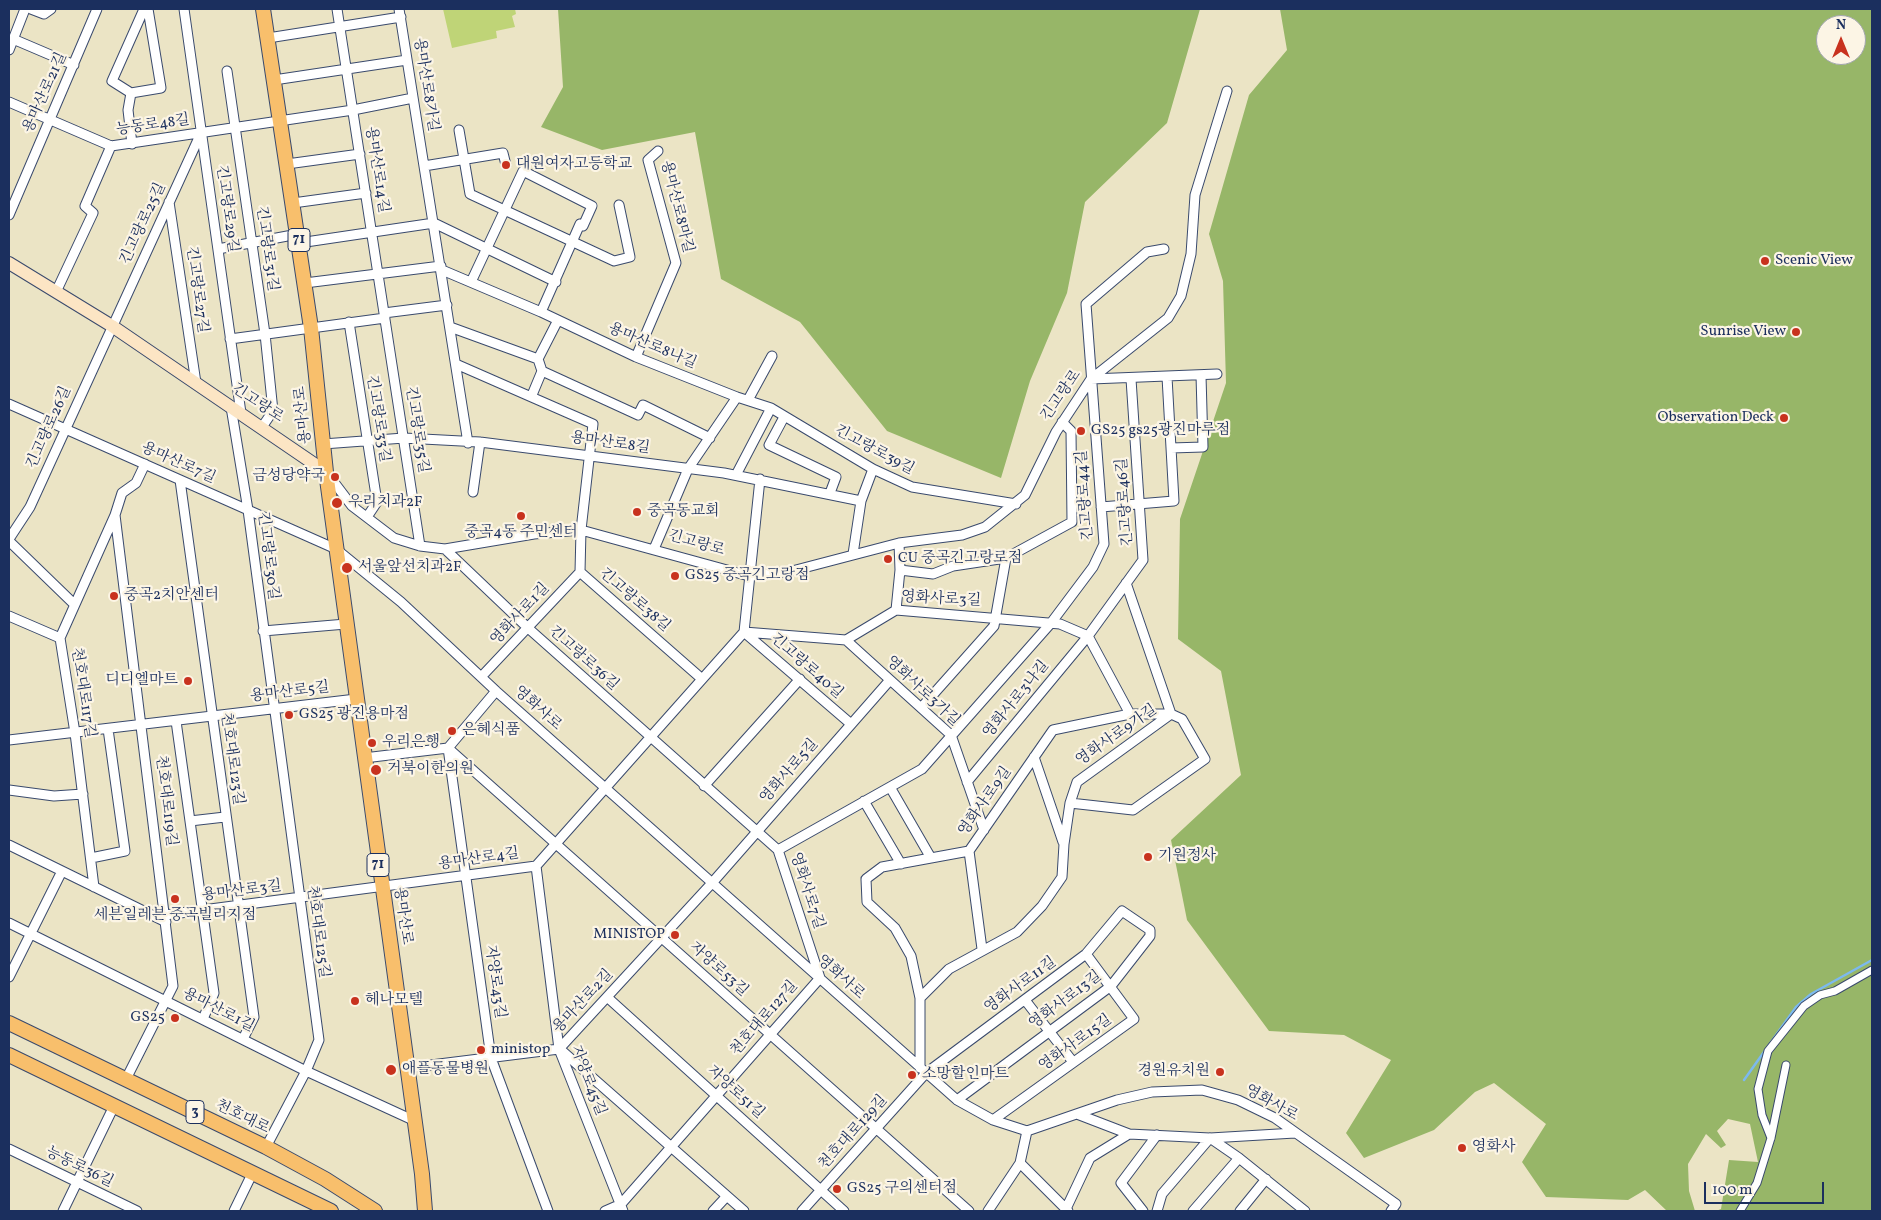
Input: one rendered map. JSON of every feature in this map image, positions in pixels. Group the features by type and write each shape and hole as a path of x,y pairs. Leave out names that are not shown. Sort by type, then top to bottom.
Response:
{"main road":[{"name":"용마산로","path":"263,9 305,282 326,472 381,888 408,1068 423,1181 425,1211"},
{"name":"긴고랑로","path":"9,263 112,326 326,472"},
{"name":"천호대로","path":"9,1023 266,1147 375,1211"},
{"name":"3","path":"9,1055 331,1211"},
{"path":"416,1211 423,1181"},
{"path":"423,1181 431,1201 432,1211"}],"street":[{"path":"9,50 26,9"},
{"path":"31,9 44,14 50,10"},
{"name":"용마산로21길","path":"9,215 97,9"},
{"path":"144,9 112,81 131,94 161,88 148,9"},
{"name":"긴고랑로29길","path":"184,9 230,339 236,410"},
{"name":"용마산로14길","path":"337,9 372,234"},
{"path":"268,38 340,28 400,13"},
{"name":"용마산로8가길","path":"400,13 442,268 468,442"},
{"path":"13,40 74,65"},
{"path":"274,80 407,60"},
{"name":"긴고랑로31길","path":"227,71 265,334 273,411 262,427"},
{"name":"긴고랑로","path":"326,472 352,506 394,538 420,546 445,549 534,534 581,530 749,576 792,571 899,543 962,536 985,528 1025,495 1062,422 1091,379 1168,318 1181,296 1191,254 1194,195 1227,91"},
{"path":"131,94 128,110 132,144"},
{"name":"능동로48길","path":"9,102 110,146 353,110 413,98"},
{"path":"459,130 470,194 614,261 630,258 619,204"},
{"name":"긴고랑로25길","path":"112,326 200,133"},
{"path":"56,292 93,213 85,207 110,146"},
{"name":"용마산로8마길","path":"636,357 676,263 648,160 658,151"},
{"path":"424,166 503,153 506,165"},
{"path":"287,164 360,154"},
{"path":"471,282 488,250 523,172 592,206 583,226 580,224 556,282 541,312"},
{"path":"293,203 366,193"},
{"name":"긴고랑로27길","path":"169,202 196,383"},
{"path":"434,223 556,282"},
{"name":"용마산로14길","path":"218,249 251,243 299,238 372,234 434,223"},
{"name":"긴고랑로35길","path":"372,234 420,546"},
{"name":"긴고랑로44길","path":"1051,623 1093,567 1104,544 1086,304 1147,252 1164,249"},
{"path":"305,282 442,268"},
{"name":"용마산로8나길","path":"442,268 636,357 737,397"},
{"path":"230,339 311,328 447,305"},
{"path":"456,364 532,395 542,370 538,359 558,320"},
{"name":"긴고랑로33길","path":"349,322 376,502 367,517"},
{"name":"긴고랑로26길","path":"74,604 9,540 30,507 112,326"},
{"path":"450,327 538,359"},
{"path":"748,400 772,356"},
{"path":"542,370 638,415 643,405 710,438"},
{"path":"1091,379 1131,379 1217,374"},
{"path":"1171,448 1203,447 1201,375"},
{"path":"1101,507 1174,502 1167,377"},
{"name":"긴고랑로46길","path":"1088,636 1143,560 1131,379"},
{"name":"긴고랑로38길","path":"532,395 593,424 581,530 580,572 702,679"},
{"path":"654,549 688,469 737,397"},
{"name":"긴고랑로39길","path":"737,397 770,408 873,469 912,487 1016,504"},
{"name":"용마산로7길","path":"9,405 336,549"},
{"path":"736,475 770,408"},
{"name":"긴고랑로30길","path":"236,410 273,709"},
{"path":"784,417 770,445 836,477 830,493"},
{"path":"900,570 933,574 952,566 1006,558 1072,522 1071,431 1062,422"},
{"name":"용마산로8길","path":"323,444 404,438 480,442 736,475 830,493 861,501"},
{"path":"473,492 480,442"},
{"name":"천호대로117길","path":"94,887 75,733 60,638 115,515 122,493 136,483 145,464"},
{"path":"853,554 861,501 873,469"},
{"path":"606,788 744,632 760,479"},
{"name":"천호대로123길","path":"180,480 254,1017 243,1039"},
{"name":"천호대로119길","path":"115,515 173,986 126,1079"},
{"path":"896,610 900,570 899,543"},
{"name":"영화사로","path":"336,549 401,602 496,691 957,1100 993,1120 1027,1131 1117,1100 1152,1092 1202,1090 1238,1100 1275,1118 1396,1204 1391,1211"},
{"name":"긴고랑로36길","path":"445,549 528,628 649,738 778,850"},
{"name":"영화사로3길","path":"921,708 994,626 1006,558"},
{"name":"영화사로1길","path":"482,676 580,572"},
{"path":"1070,803 1133,810 1206,759 1182,719 1172,714 1126,583"},
{"name":"영화사로3길","path":"846,640 896,610 996,617 1060,624 1088,636"},
{"path":"9,616 60,638"},
{"name":"영화사로7길","path":"820,978 778,850 922,768 1051,623"},
{"path":"263,631 346,624"},
{"path":"744,632 846,640"},
{"name":"긴고랑로40길","path":"744,632 851,724"},
{"path":"1088,636 1130,714"},
{"name":"영화사로3나길","path":"967,782 1088,636"},
{"name":"영화사로3가길","path":"846,640 950,735 984,830"},
{"path":"704,786 800,679"},
{"name":"영화사로5길","path":"712,883 890,680"},
{"path":"364,758 448,748 496,691"},
{"name":"용마산로5길","path":"9,740 356,699"},
{"name":"천호대로125길","path":"266,1147 306,1071 319,1040 273,709"},
{"name":"영화사로9길","path":"923,1070 920,998 911,956 895,928 867,902 866,879 882,867 969,851 1053,730 1130,714 1172,714"},
{"name":"영화사로9가길","path":"920,998 949,969 982,949 1016,932 1042,906 1062,877 1064,844 1070,803 1077,782 1172,714"},
{"path":"176,721 214,993 203,1019"},
{"path":"91,858 125,851 108,729"},
{"name":"자양로53길","path":"448,748 969,1211"},
{"name":"자양로43길","path":"448,748 491,1058 548,1211"},
{"name":"영화사로9길","path":"1034,757 1064,844"},
{"path":"890,787 931,858"},
{"name":"용마산로4길","path":"381,888 536,866 606,788"},
{"path":"9,790 54,796 83,794"},
{"path":"864,801 901,864"},
{"path":"190,821 225,817"},
{"path":"9,845 94,887 166,918"},
{"path":"969,851 982,949"},
{"name":"자양로45길","path":"536,866 560,1049 622,1208"},
{"path":"9,977 62,871"},
{"name":"용마산로2길","path":"408,1068 560,1049 712,883"},
{"name":"용마산로3길","path":"166,918 202,910 381,888"},
{"name":"영화사로11길","path":"923,1070 1025,1000 1086,954 1122,911"},
{"name":"영화사로13길","path":"957,1100 1111,986 1150,936 1150,930 1122,911"},
{"name":"용마산로1길","path":"9,923 306,1071 415,1121"},
{"name":"영화사로15길","path":"993,1120 1134,1018 1086,954"},
{"path":"1771,1138 1762,1114 1758,1089 1768,1051 1804,1006 1820,995 1836,991 1872,970"},
{"name":"천호대로127길","path":"605,1211 622,1208 672,1147 820,978"},
{"name":"자양로51길","path":"607,997 844,1211"},
{"path":"1025,1000 1073,1062"},
{"path":"560,1049 744,1211"},
{"path":"1740,1211 1757,1183 1771,1138 1786,1065"},
{"name":"천호대로129길","path":"802,1211 876,1129 923,1070"},
{"path":"64,1211 114,1106"},
{"path":"1078,1114 1129,1134 1210,1138 1295,1133"},
{"path":"988,1211 1020,1164 1027,1131"},
{"path":"1020,1164 1066,1210 1090,1158 1129,1134"},
{"path":"1143,1211 1121,1183 1157,1135"},
{"path":"1210,1138 1238,1158 1303,1211"},
{"path":"1157,1211 1162,1194 1210,1138"},
{"name":"능동로36길","path":"9,1148 137,1211"},
{"path":"1193,1211 1238,1158"},
{"path":"234,1211 253,1172"},
{"path":"1240,1211 1266,1180"},
{"path":"713,1211 727,1196"}],"green space":[{"path":"443,9 515,9 516,14 512,16 515,27 496,31 497,38 452,48"},
{"path":"558,9 1200,9 1167,123 1085,202 1067,293 1030,381 1001,478 887,431 800,322 721,279 695,132 602,150 541,127 563,87"},
{"path":"1280,9 1872,9 1872,1211 1716,1211 1721,1209 1729,1160 1758,1162 1750,1124 1728,1119 1717,1131 1726,1145 1721,1148 1706,1134 1688,1164 1689,1191 1695,1211 1667,1211 1645,1190 1628,1200 1546,1197 1522,1162 1546,1124 1494,1083 1475,1092 1434,1130 1364,1158 1346,1133 1391,1060 1344,1035 1269,1031 1187,920 1171,840 1241,775 1221,671 1178,639 1180,519 1226,383 1223,281 1209,234 1249,95 1287,50"}],"waterway":[{"path":"1744,1080 1796,1007 1811,994 1872,960"}],"place":[{"name":"대원여자고등학교","path":"506,165"},
{"name":"Scenic View","path":"1765,261"},
{"name":"Sunrise View","path":"1796,332"},
{"name":"Observation Deck","path":"1784,418"},
{"name":"GS25 gs25광진마루점","path":"1081,431"},
{"name":"금성당약국","path":"335,477"},
{"name":"우리치과2F","path":"337,503"},
{"name":"중곡동교회","path":"637,512"},
{"name":"중곡4동 주민센터","path":"521,516"},
{"name":"CU 중곡긴고랑로점","path":"888,559"},
{"name":"서울앞선치과2F","path":"347,568"},
{"name":"GS25 중곡긴고랑점","path":"675,576"},
{"name":"중곡2치안센터","path":"114,596"},
{"name":"디디엘마트","path":"188,681"},
{"name":"GS25 광진용마점","path":"289,715"},
{"name":"은혜식품","path":"452,731"},
{"name":"우리은행","path":"372,743"},
{"name":"거북이한의원","path":"376,770"},
{"name":"기원정사","path":"1148,857"},
{"name":"세븐일레븐 중곡빌리지점","path":"175,899"},
{"name":"MINISTOP","path":"675,935"},
{"name":"헤나모텔","path":"355,1001"},
{"name":"GS25","path":"175,1018"},
{"name":"ministop","path":"481,1050"},
{"name":"애플동물병원","path":"391,1070"},
{"name":"경원유치원","path":"1220,1072"},
{"name":"소망할인마트","path":"912,1075"},
{"name":"영화사","path":"1462,1148"},
{"name":"GS25 구의센터점","path":"837,1189"}]}
